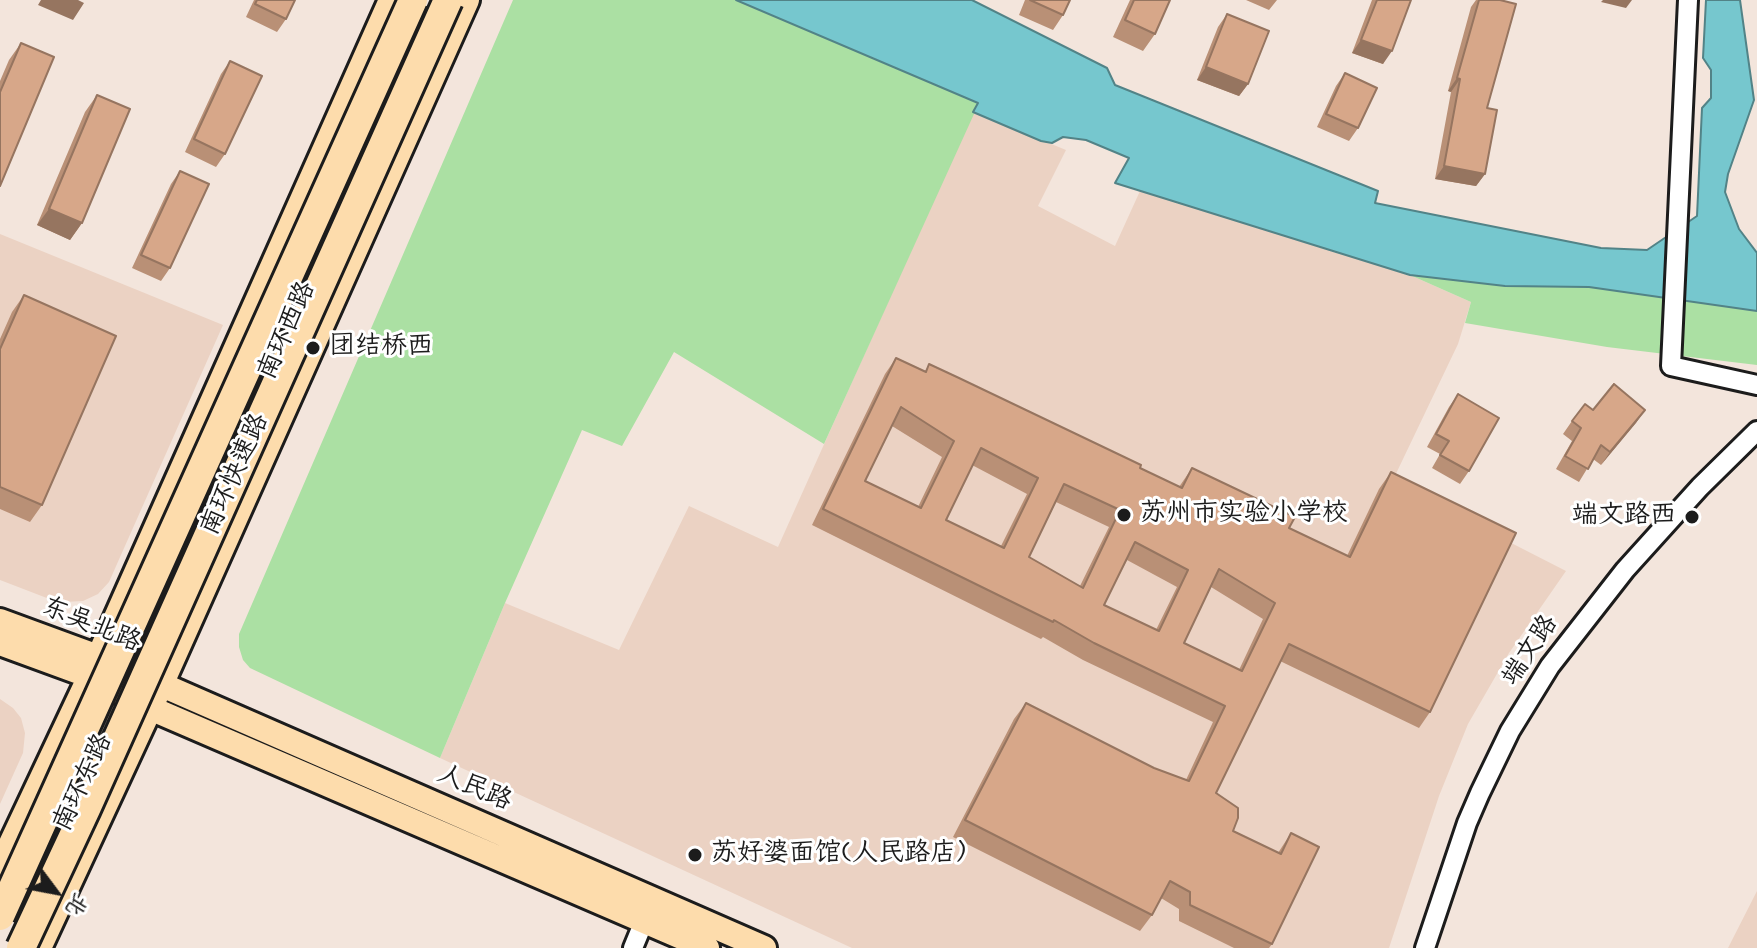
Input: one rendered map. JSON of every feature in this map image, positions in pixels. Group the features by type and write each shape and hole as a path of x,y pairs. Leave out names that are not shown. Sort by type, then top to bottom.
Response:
{"highway":[{"name":"南环快速路","path":"0,916 413,0"},
{"name":"南环快速路","path":"21,948 448,0"}],"main road":[{"name":"南环西路","path":"94,667 391,0"},
{"name":"南环西路","path":"161,685 467,0"},
{"name":"东吴北路","path":"0,621 94,667 150,708"},
{"name":"东吴北路","path":"0,643 161,685"},
{"name":"南环东路","path":"0,867 94,667"},
{"name":"南环东路","path":"39,948 161,685"},
{"name":"人民路","path":"161,685 649,910 707,948"},
{"name":"人民路","path":"150,708 649,910 764,948"}],"street":[{"path":"1688,0 1671,366 1757,385"},
{"name":"端文路","path":"1425,948 1480,793 1510,731 1550,666 1625,570 1700,487 1757,431"},
{"path":"633,948 649,910"}],"shaded area":[{"name":"苏州市实验小学校","path":"973,112 1066,150 1038,206 1115,246 1140,191 1410,275 1471,302 1458,344 1392,482 1566,571 1509,653 1468,724 1439,796 1389,948 852,948 440,758 505,603 619,650 689,506 778,547"},
{"path":"0,234 223,325 109,582 98,594 83,601 52,600 0,580"},
{"path":"0,699 21,718 25,733 23,753 0,804"},
{"path":"1757,891 1757,948 1728,948"}],"green space":[{"path":"513,0 736,0 979,103 824,444 674,352 622,446 582,430 440,758 250,668 243,660 239,634"},
{"path":"1410,275 1588,287 1757,311 1757,365 1607,347 1465,323 1471,302"}],"water":[{"path":"736,0 972,0 1107,68 1115,85 1378,191 1375,203 1601,248 1647,250 1697,216 1702,108 1711,98 1711,70 1703,58 1706,0 1740,0 1754,100 1728,174 1725,192 1739,229 1757,253 1757,311 1589,287 1505,286 1410,275 1115,183 1129,158 1086,140 1063,137 1052,143 1041,141 973,112 978,103"}],"building":[{"path":"257,0 295,0 286,19 255,4"},
{"path":"1030,0 1070,0 1063,15"},
{"path":"1134,0 1170,0 1155,34 1125,20"},
{"path":"1377,0 1411,0 1392,51 1361,40"},
{"path":"1479,0 1516,4 1487,108 1497,110 1485,174 1444,166 1460,79 1457,78"},
{"path":"1227,14 1269,31 1248,84 1206,67"},
{"path":"21,43 54,57 0,186 0,92"},
{"path":"230,61 262,76 225,154 194,139"},
{"path":"1345,73 1377,88 1358,128 1326,114"},
{"path":"97,95 130,109 82,223 49,209"},
{"path":"180,171 209,184 170,268 141,255"},
{"path":"24,295 116,336 42,505 0,487 0,349"},
{"path":"896,358 926,372 929,364 1141,465 1140,468 1182,488 1192,468 1295,517 1289,528 1350,557 1391,472 1516,533 1430,712 1289,644 1216,793 1238,808 1233,831 1281,854 1291,833 1319,847 1272,944 1190,905 1190,892 1170,881 1152,915 965,820 1026,703 1154,768 1189,781 1225,706 823,509","holes":["901,407 954,441 921,508 865,481","981,448 1038,478 1004,548 946,520","1064,484 1120,510 1083,588 1029,557","1135,542 1188,570 1159,631 1104,605","1219,569 1275,603 1242,671 1184,643"]},
{"path":"1614,384 1645,410 1610,452 1601,445 1588,469 1565,456 1581,428 1572,421 1585,404 1593,410"},
{"path":"1458,394 1499,418 1469,471 1440,455 1449,441 1436,434"}],"place":[{"name":"团结桥西","path":"313,348"},
{"name":"苏州市实验小学校","path":"1124,515"},
{"name":"端文路西","path":"1692,517"},
{"name":"苏好婆面馆(人民路店)","path":"695,855"}]}
